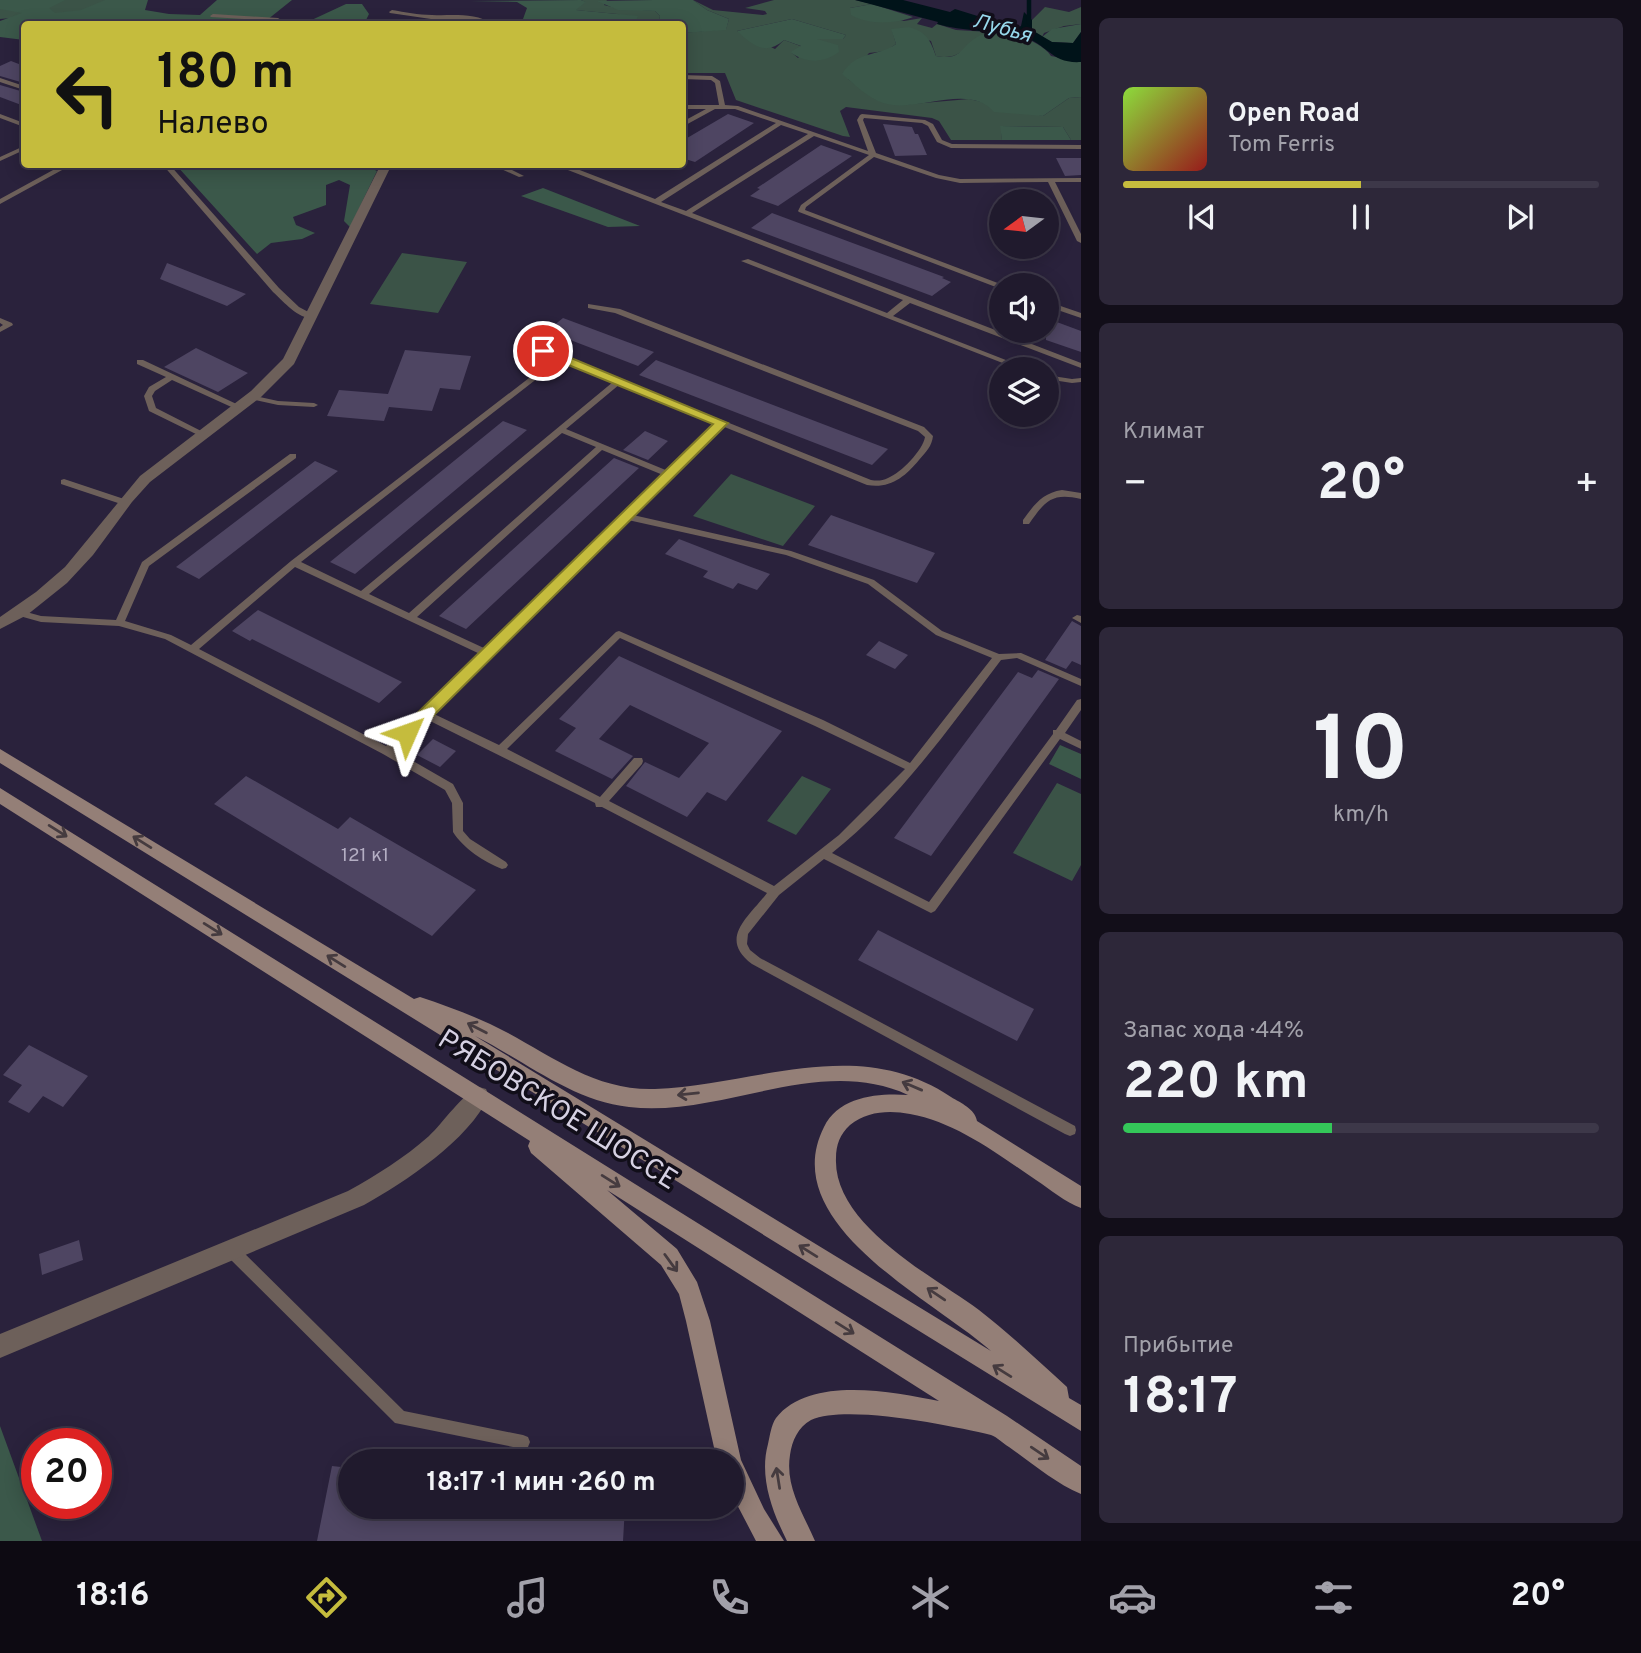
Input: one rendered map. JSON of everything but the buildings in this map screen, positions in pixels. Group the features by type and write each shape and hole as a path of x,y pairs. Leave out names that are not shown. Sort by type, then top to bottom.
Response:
{"main road":[{"name":"РЯБОВСКОЕ ШОССЕ","path":"0,755 1081,1418"},
{"name":"РЯБОВСКОЕ ШОССЕ","path":"0,795 1081,1480"},
{"path":"394,997 457,1017 573,1080 619,1096 643,1099 698,1094 801,1076 843,1072 881,1076 909,1084 947,1103 1009,1151"},
{"path":"485,1100 669,1257 689,1290 726,1449"},
{"path":"1081,1198 967,1127 904,1102 864,1106 845,1116 834,1127 824,1158 825,1173 833,1194 845,1214 873,1247 990,1333 1081,1418"},
{"path":"802,1541 784,1505 776,1473 777,1446 785,1424 807,1408 852,1400 998,1425"},
{"path":"744,1494 755,1518 771,1541"}],"street":[{"path":"0,624 19,613 80,562 144,479 270,384 289,361 385,168"},
{"path":"0,1346 356,1198 395,1178 485,1100"}],"lane":[{"path":"392,12 432,17 468,16 482,21"},
{"path":"214,16 278,19 277,21"},
{"path":"686,76 712,78 718,82 718,106"},
{"path":"0,80 21,88"},
{"path":"686,123 718,106"},
{"path":"686,107 736,107 938,177 960,181 1081,180"},
{"path":"0,116 21,124"},
{"path":"873,155 860,120 862,116 923,121 932,125 939,141 951,146 1081,147"},
{"path":"655,202 780,123"},
{"path":"687,214 813,134"},
{"path":"0,159 21,149"},
{"path":"873,155 803,206 801,211 989,282"},
{"path":"0,202 63,168"},
{"path":"169,168 276,290 296,309 311,317"},
{"path":"502,168 521,176"},
{"path":"567,168 1081,366"},
{"path":"1051,181 1081,241"},
{"path":"745,261 995,357"},
{"path":"888,316 908,299"},
{"path":"543,351 870,483 884,486 894,481 928,444 929,436 909,424 617,310 591,306"},
{"path":"1059,308 1081,316"},
{"path":"0,320 9,325 0,330"},
{"path":"192,649 294,564 559,358"},
{"path":"140,362 241,408"},
{"path":"173,376 152,389 148,396 152,410 203,434"},
{"path":"1059,379 1081,380"},
{"path":"362,595 618,382"},
{"path":"254,397 278,403 314,405"},
{"path":"387,751 427,715 485,653 629,517 721,423"},
{"path":"561,430 670,475"},
{"path":"409,618 601,447"},
{"path":"119,623 145,564 293,456"},
{"path":"64,482 124,502"},
{"path":"1026,522 1041,500 1053,494 1070,493 1081,496"},
{"path":"629,517 789,554 871,582 939,633 998,657 1018,655 1081,683"},
{"path":"294,564 485,653"},
{"path":"19,613 41,619 119,623 168,637 192,649 387,751 449,787 457,795 460,806 458,832 466,842 502,865"},
{"path":"501,749 619,634 820,723 912,768"},
{"path":"998,657 912,768 843,838 775,892 742,933 741,944 746,953 1070,1130"},
{"path":"823,853 931,908 1081,703"},
{"path":"427,715 501,749 600,804 775,892"},
{"path":"1057,733 1081,745"},
{"path":"600,804 638,761"},
{"path":"232,1251 400,1418 523,1442"}],"green space":[{"path":"0,0 110,0 78,12 0,19"},
{"path":"0,0 65,0 49,8 55,13 81,10 105,0 148,0 145,10 200,15 217,0 292,0 266,21 21,21 21,40 0,37 0,21 22,13 0,9"},
{"path":"581,0 607,0 604,5 655,11 660,16 659,21 636,21 617,14 575,10 585,2"},
{"path":"581,0 586,2 576,10 638,16 636,21 527,21 523,19 527,8 517,2 470,1"},
{"path":"693,0 713,10 763,15 767,14 765,11 745,8 774,0 855,0 872,4 850,8 904,21 922,18 917,24 932,28 937,24 956,30 989,32 959,53 945,57 936,56 931,41 892,30 896,44 886,51 869,53 848,79 875,99 900,105 969,99 1043,116 1069,98 1081,97 1081,140 1071,140 1063,127 1001,126 1002,140 951,140 939,121 932,118 846,107 840,111 850,137 736,100 725,73 686,73 686,33 726,29 729,19 707,10","holes":["792,19 846,35 843,39 819,37 798,58 791,52 803,47 784,40 775,49 737,31"]},
{"path":"693,0 707,10 729,19 726,30 686,33 686,21 659,21 660,16 655,11 618,10 597,1"},
{"path":"346,4 362,4 369,14 366,21 309,21"},
{"path":"872,4 913,17 882,22 865,21 851,15 850,8"},
{"path":"1045,7 1069,12 1081,7 1081,24 1064,26 1044,33 1042,37 1032,30 1032,20"},
{"path":"792,19 846,35 843,39 817,39 838,45 839,52 821,60 802,59 790,52 801,46 784,40 771,47 760,47 737,31"},
{"path":"1081,24 1081,32 1073,43 1052,42 1042,37 1052,29"},
{"path":"909,27 927,37 936,56 944,57 956,55 971,41 985,34 1005,33 1027,39 1051,56 1081,62 1081,97 1069,98 1043,116 994,112 983,103 970,99 896,105 872,98 842,74 854,61 896,44 891,29"},
{"path":"1000,126 1063,127 1071,140 1002,140"},
{"path":"179,168 371,168 377,171 350,227 344,221 350,185 339,180 326,185 326,205 293,217 296,225 315,233 302,239 271,243 257,254"},
{"path":"543,188 640,226 608,227 521,196"},
{"path":"402,253 467,262 438,313 370,304"},
{"path":"731,474 815,506 783,546 693,516"},
{"path":"1060,745 1081,754 1081,779 1049,764"},
{"path":"802,776 831,789 796,835 767,821"},
{"path":"1057,783 1081,794 1081,865 1072,881 1013,853"},
{"path":"0,1426 21,1484 21,1519 34,1519 42,1541 0,1541"}],"water":[{"name":"Лубья","path":"855,0 903,0 950,12 955,9 1016,28 1021,26 1024,12 1032,20 1032,30 1052,42 1073,43 1081,32 1081,62 1056,57 1023,37 948,27"}],"waterway":[{"name":"Лубья","path":"1029,0 1029,23"}],"route":[{"path":"407,733 485,653 629,517 721,423 543,351"}]}
